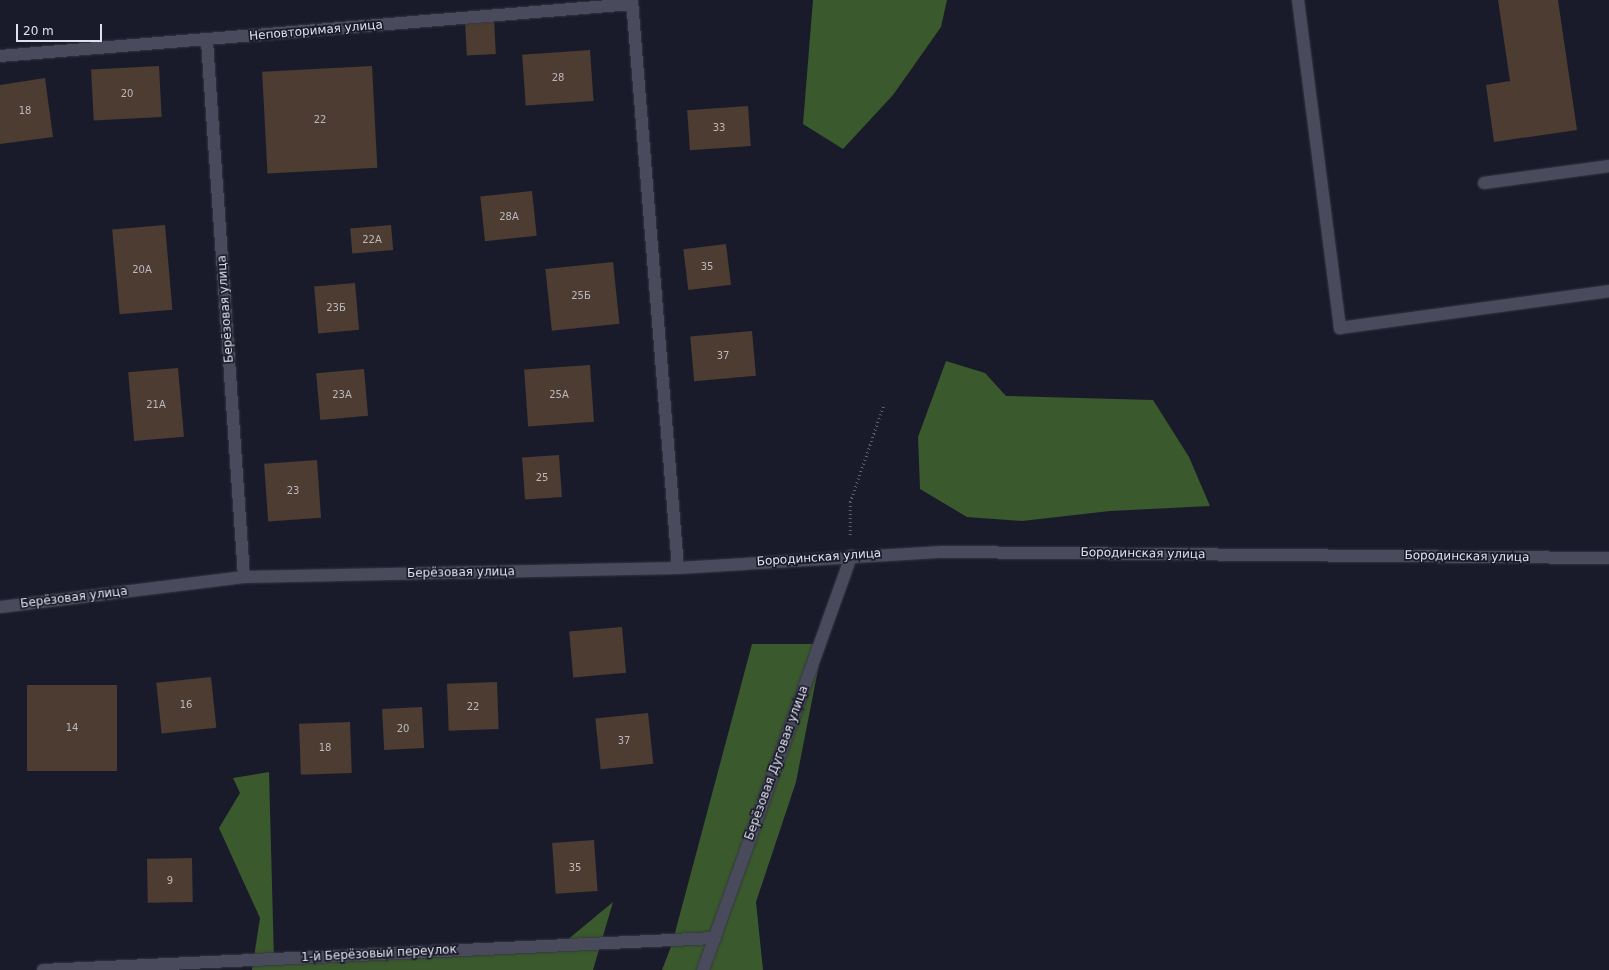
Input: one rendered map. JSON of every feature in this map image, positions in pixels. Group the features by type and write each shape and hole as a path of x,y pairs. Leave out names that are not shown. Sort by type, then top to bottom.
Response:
{"street":[{"path":"1298,0 1340,328 1609,291"},
{"path":"632,2 678,568"},
{"name":"Неповторимая улица","path":"0,56 207,41 632,2"},
{"name":"Берёзовая улица","path":"207,41 244,577"},
{"path":"1484,183 1609,166"},
{"name":"Бородинская улица","path":"678,568 851,556 942,552 1609,558"},
{"name":"Берёзовая Дуговая улица","path":"703,970 851,556"},
{"name":"Берёзовая улица","path":"0,606 244,577 678,568"},
{"name":"1-й Берёзовый переулок","path":"43,970 715,938"}],"path":[{"path":"851,556 850,502 884,404"}],"green space":[{"path":"813,0 947,0 941,27 893,95 843,149 803,124"},
{"path":"946,361 985,373 1006,396 1153,400 1189,457 1210,506 1110,511 1022,521 967,517 920,489 918,437"},
{"path":"752,644 823,644 796,782 756,902 763,970 662,970 672,944"},
{"path":"269,772 274,960 566,941 613,902 593,970 252,970 260,918 219,828 240,793 233,778"}],"building":[{"path":"1498,0 1558,0 1577,130 1494,142 1486,85 1510,81"},
{"path":"494,19 496,54 467,55 465,21"},
{"path":"590,50 594,101 526,106 522,55"},
{"path":"159,66 162,117 94,120 91,70"},
{"path":"372,66 377,168 267,174 262,72"},
{"path":"45,78 53,137 0,144 0,85"},
{"path":"748,106 751,146 690,150 687,110"},
{"path":"532,191 537,236 485,241 480,196"},
{"path":"165,225 172,310 120,314 112,230"},
{"path":"391,225 393,250 352,253 350,229"},
{"path":"726,244 731,285 688,290 683,249"},
{"path":"613,262 619,324 552,331 545,269"},
{"path":"355,283 359,330 318,333 314,287"},
{"path":"752,331 756,376 694,381 690,336"},
{"path":"590,365 594,422 528,426 524,370"},
{"path":"178,368 184,437 134,441 128,372"},
{"path":"364,369 368,416 320,420 316,373"},
{"path":"559,455 562,497 525,499 522,458"},
{"path":"317,460 321,518 268,522 264,464"},
{"path":"622,627 626,673 573,677 569,632"},
{"path":"211,677 216,728 162,733 156,683"},
{"path":"497,682 499,729 449,731 447,684"},
{"path":"27,685 117,685 117,771 27,771"},
{"path":"422,707 424,748 384,750 382,709"},
{"path":"648,713 653,764 601,769 595,719"},
{"path":"350,722 352,773 301,775 299,724"},
{"path":"594,840 598,891 556,894 552,843"},
{"path":"192,858 193,902 148,903 147,859"}]}
